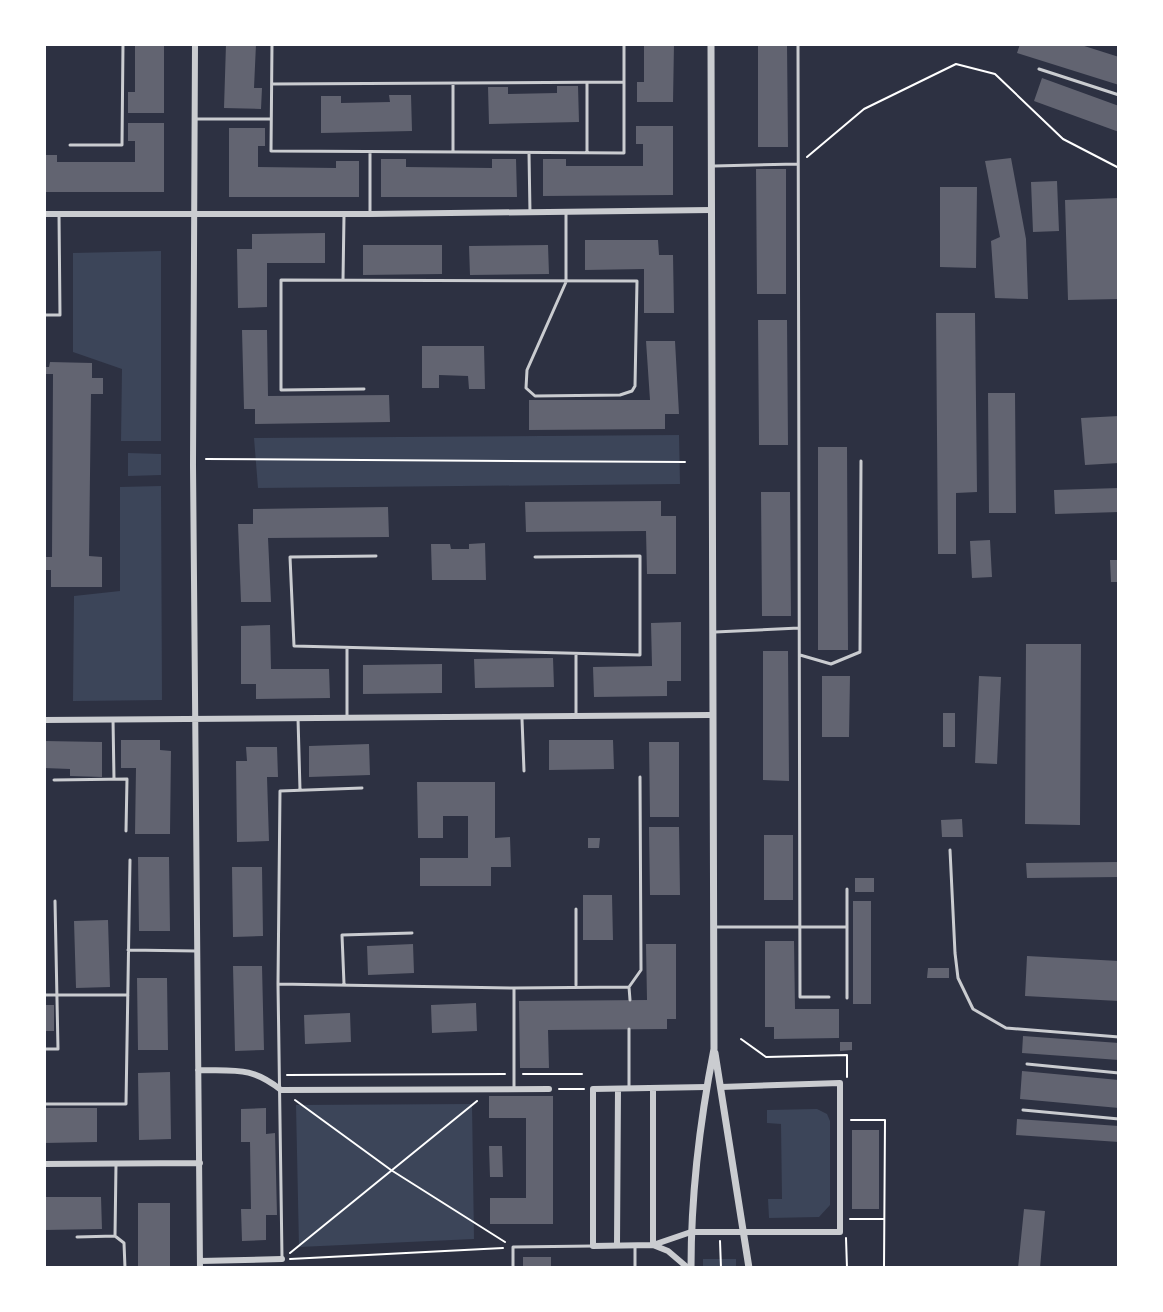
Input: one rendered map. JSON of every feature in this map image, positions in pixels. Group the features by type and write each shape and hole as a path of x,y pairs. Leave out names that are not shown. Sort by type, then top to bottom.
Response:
{"street":[{"path":"195,44 193,465 200,1264 282,1259"},
{"path":"711,44 714,1049 749,1268"},
{"path":"44,214 711,210"},
{"path":"44,720 711,715"},
{"path":"689,1268 706,1087 714,1049"},
{"path":"198,1070 253,1072 263,1075 281,1090 549,1089"},
{"path":"840,1083 840,1232 691,1232 653,1245 593,1246 593,1089 653,1089 840,1083"},
{"path":"617,1245 618,1089"},
{"path":"653,1089 653,1245"},
{"path":"44,1164 200,1163"},
{"path":"653,1245 680,1259 689,1268"}],"lane":[{"path":"70,145 122,145 123,44"},
{"path":"272,44 271,151 624,153 624,44"},
{"path":"798,44 800,997 829,997"},
{"path":"1039,69 1119,95"},
{"path":"272,84 624,82"},
{"path":"453,83 453,152"},
{"path":"587,83 587,153"},
{"path":"195,119 271,119"},
{"path":"370,152 370,214"},
{"path":"529,153 530,213"},
{"path":"710,166 798,164"},
{"path":"364,389 281,390 281,280 566,282 637,281 635,386 632,391 620,395 535,396 526,388 527,370 566,282 566,213"},
{"path":"44,315 60,315 59,214"},
{"path":"343,280 344,214"},
{"path":"800,655 831,664 860,652 861,461"},
{"path":"376,556 290,557 294,646 640,655 640,556 535,557"},
{"path":"711,632 799,628"},
{"path":"347,648 347,717"},
{"path":"576,654 576,716"},
{"path":"522,716 524,771"},
{"path":"113,718 114,779"},
{"path":"298,718 300,790"},
{"path":"630,1000 629,987 641,970 640,777"},
{"path":"54,780 127,779 126,831"},
{"path":"282,1259 278,984 280,791 362,788"},
{"path":"950,850 956,965 958,978 973,1009 1006,1028 1119,1037"},
{"path":"44,1104 126,1104 130,860"},
{"path":"847,889 847,998"},
{"path":"44,1049 58,1049 55,901"},
{"path":"576,909 576,987"},
{"path":"715,927 847,927"},
{"path":"344,984 342,935 412,933"},
{"path":"128,950 197,951"},
{"path":"278,984 629,987"},
{"path":"514,988 514,1090"},
{"path":"44,995 128,995"},
{"path":"629,1029 629,1089"},
{"path":"1027,1064 1119,1073"},
{"path":"1023,1110 1119,1119"},
{"path":"115,1236 116,1164"},
{"path":"77,1237 115,1236 124,1243 125,1268"},
{"path":"635,1245 635,1268"},
{"path":"513,1268 513,1247 593,1246"}],"path":[{"path":"798,164 864,109 956,64 995,74 1063,139 1119,168"},
{"path":"206,459 685,462"},
{"path":"281,1075 582,1074"},
{"path":"549,1089 593,1089"},
{"path":"281,1090 391,1170 513,1247"},
{"path":"282,1259 490,1090"},
{"path":"846,1219 884,1219 884,1268"},
{"path":"846,1231 847,1268"},
{"path":"720,1232 721,1268"},
{"path":"282,1259 513,1247"}],"shaded area":[{"path":"161,251 161,441 121,441 122,369 73,352 73,253"},
{"path":"679,435 680,484 258,488 254,438"},
{"path":"128,453 161,454 161,475 128,476"},
{"path":"161,486 162,700 73,701 74,596 120,591 120,487"},
{"path":"472,1104 474,1239 299,1247 296,1105"},
{"path":"817,1109 827,1114 830,1121 830,1205 819,1217 769,1218 768,1199 782,1199 781,1124 767,1123 767,1110"},
{"path":"703,1259 736,1259 736,1268 703,1268"}],"building":[{"path":"135,44 164,44 164,113 128,113 128,92 135,92"},
{"path":"226,44 256,44 254,88 262,88 261,109 224,108"},
{"path":"644,44 674,44 673,102 637,102 637,82 644,82"},
{"path":"758,44 787,44 788,147 758,147"},
{"path":"1020,44 1078,44 1119,57 1119,85 1017,53"},
{"path":"1042,78 1119,106 1119,132 1034,101"},
{"path":"557,86 578,86 579,122 489,124 488,87 508,87 508,94 557,93"},
{"path":"389,95 411,95 412,131 321,133 321,96 341,96 341,103 390,102"},
{"path":"128,123 164,123 164,192 44,192 44,155 57,155 57,162 135,162 135,141 128,141"},
{"path":"636,126 673,126 673,195 543,196 543,159 566,159 566,166 643,166 643,144 636,144"},
{"path":"229,128 265,128 265,146 258,146 258,167 336,168 336,161 359,161 359,197 229,197"},
{"path":"1011,158 1026,239 1028,299 995,298 991,241 1000,237 985,161"},
{"path":"381,159 406,159 406,167 492,168 492,159 516,159 517,197 381,197"},
{"path":"756,169 786,169 786,294 757,294"},
{"path":"1057,181 1059,231 1033,232 1031,182"},
{"path":"940,187 977,187 976,268 940,267"},
{"path":"1119,198 1119,299 1068,300 1065,200"},
{"path":"325,233 325,263 267,263 267,307 238,308 237,249 252,249 252,234"},
{"path":"585,240 658,240 659,255 673,255 674,313 644,313 644,269 585,270"},
{"path":"363,245 442,245 442,274 363,275"},
{"path":"548,245 549,274 470,275 469,246"},
{"path":"936,313 975,313 977,492 956,493 956,554 938,554"},
{"path":"758,320 787,320 788,445 759,445"},
{"path":"242,330 267,330 268,396 389,395 390,422 255,424 255,409 244,409"},
{"path":"646,341 675,341 679,414 665,414 665,429 529,430 529,400 650,400"},
{"path":"422,346 484,346 485,389 469,389 468,376 439,375 439,388 422,388"},
{"path":"50,362 92,363 92,378 103,378 103,394 91,394 89,556 102,557 102,587 51,587 51,570 44,570 44,557 52,557 53,374 44,374 44,367 49,367"},
{"path":"988,393 1015,393 1016,513 989,513"},
{"path":"1119,416 1119,463 1085,465 1081,418"},
{"path":"818,447 847,447 848,650 818,650"},
{"path":"1119,488 1119,512 1055,514 1054,490"},
{"path":"761,492 790,492 791,616 762,616"},
{"path":"661,501 661,516 676,516 676,574 647,574 646,531 526,532 525,502"},
{"path":"388,507 389,537 268,538 271,602 241,602 238,524 253,524 253,509"},
{"path":"990,540 992,577 972,578 970,541"},
{"path":"485,543 486,580 432,580 431,544 450,544 451,549 469,549 469,544"},
{"path":"1110,560 1119,560 1119,582 1111,582"},
{"path":"681,622 681,681 667,681 667,696 594,697 593,667 652,666 651,623"},
{"path":"270,625 271,669 329,669 330,698 256,699 256,684 241,684 241,626"},
{"path":"1026,644 1081,644 1080,825 1025,824"},
{"path":"763,651 788,651 789,781 763,780"},
{"path":"553,658 554,687 475,688 474,659"},
{"path":"442,664 442,693 363,694 363,665"},
{"path":"822,676 850,676 849,737 822,737"},
{"path":"979,676 1001,677 997,764 975,763"},
{"path":"943,713 955,713 955,747 943,747"},
{"path":"121,740 160,740 160,750 171,751 170,834 135,834 136,768 121,768"},
{"path":"549,740 613,740 614,769 549,770"},
{"path":"44,741 102,742 102,777 70,776 70,769 44,768"},
{"path":"649,742 679,742 679,817 650,817"},
{"path":"369,744 370,775 309,777 309,746"},
{"path":"246,747 277,747 278,777 267,777 269,841 237,842 236,761 247,761"},
{"path":"417,782 495,782 495,838 510,837 511,867 491,867 491,886 420,886 420,858 468,858 468,816 443,816 443,838 418,838"},
{"path":"962,819 963,837 942,837 941,820"},
{"path":"649,827 679,827 680,895 650,895"},
{"path":"764,835 793,835 793,900 764,900"},
{"path":"588,838 600,838 599,848 588,848"},
{"path":"138,857 169,857 170,931 139,931"},
{"path":"1119,862 1119,877 1027,878 1026,863"},
{"path":"232,867 262,867 263,936 233,937"},
{"path":"855,878 874,878 874,892 855,892"},
{"path":"583,895 612,895 613,940 583,940"},
{"path":"853,901 871,901 871,1004 853,1004"},
{"path":"108,920 110,987 76,988 74,921"},
{"path":"765,941 794,941 795,1009 839,1009 839,1038 774,1039 774,1027 765,1027"},
{"path":"413,944 414,973 368,975 367,946"},
{"path":"646,944 676,944 676,1019 667,1019 667,1029 548,1030 549,1068 520,1068 519,1001 647,1000"},
{"path":"1027,956 1119,961 1119,1001 1025,996"},
{"path":"233,966 262,966 264,1050 235,1051"},
{"path":"928,968 949,968 949,978 927,978"},
{"path":"137,978 167,978 168,1050 138,1050"},
{"path":"476,1003 477,1031 432,1033 431,1005"},
{"path":"44,1005 54,1005 54,1031 44,1031"},
{"path":"350,1013 351,1042 305,1044 304,1015"},
{"path":"1023,1036 1119,1043 1119,1060 1022,1053"},
{"path":"840,1042 852,1042 852,1050 840,1051"},
{"path":"1022,1071 1119,1080 1119,1108 1020,1099"},
{"path":"170,1072 171,1139 139,1140 138,1073"},
{"path":"489,1096 553,1096 553,1224 490,1224 490,1198 526,1198 526,1118 489,1118"},
{"path":"44,1108 97,1108 97,1142 44,1143"},
{"path":"266,1108 266,1134 275,1133 277,1215 266,1215 266,1240 242,1241 241,1209 251,1209 250,1142 241,1142 241,1109"},
{"path":"1017,1119 1119,1126 1119,1142 1016,1135"},
{"path":"852,1130 879,1130 879,1209 852,1209"},
{"path":"489,1146 502,1146 503,1177 490,1177"},
{"path":"44,1197 101,1197 102,1229 44,1230"},
{"path":"138,1203 170,1203 170,1268 138,1268"},
{"path":"1024,1209 1045,1211 1040,1268 1018,1268"},
{"path":"523,1257 551,1257 551,1268 523,1268"}]}
